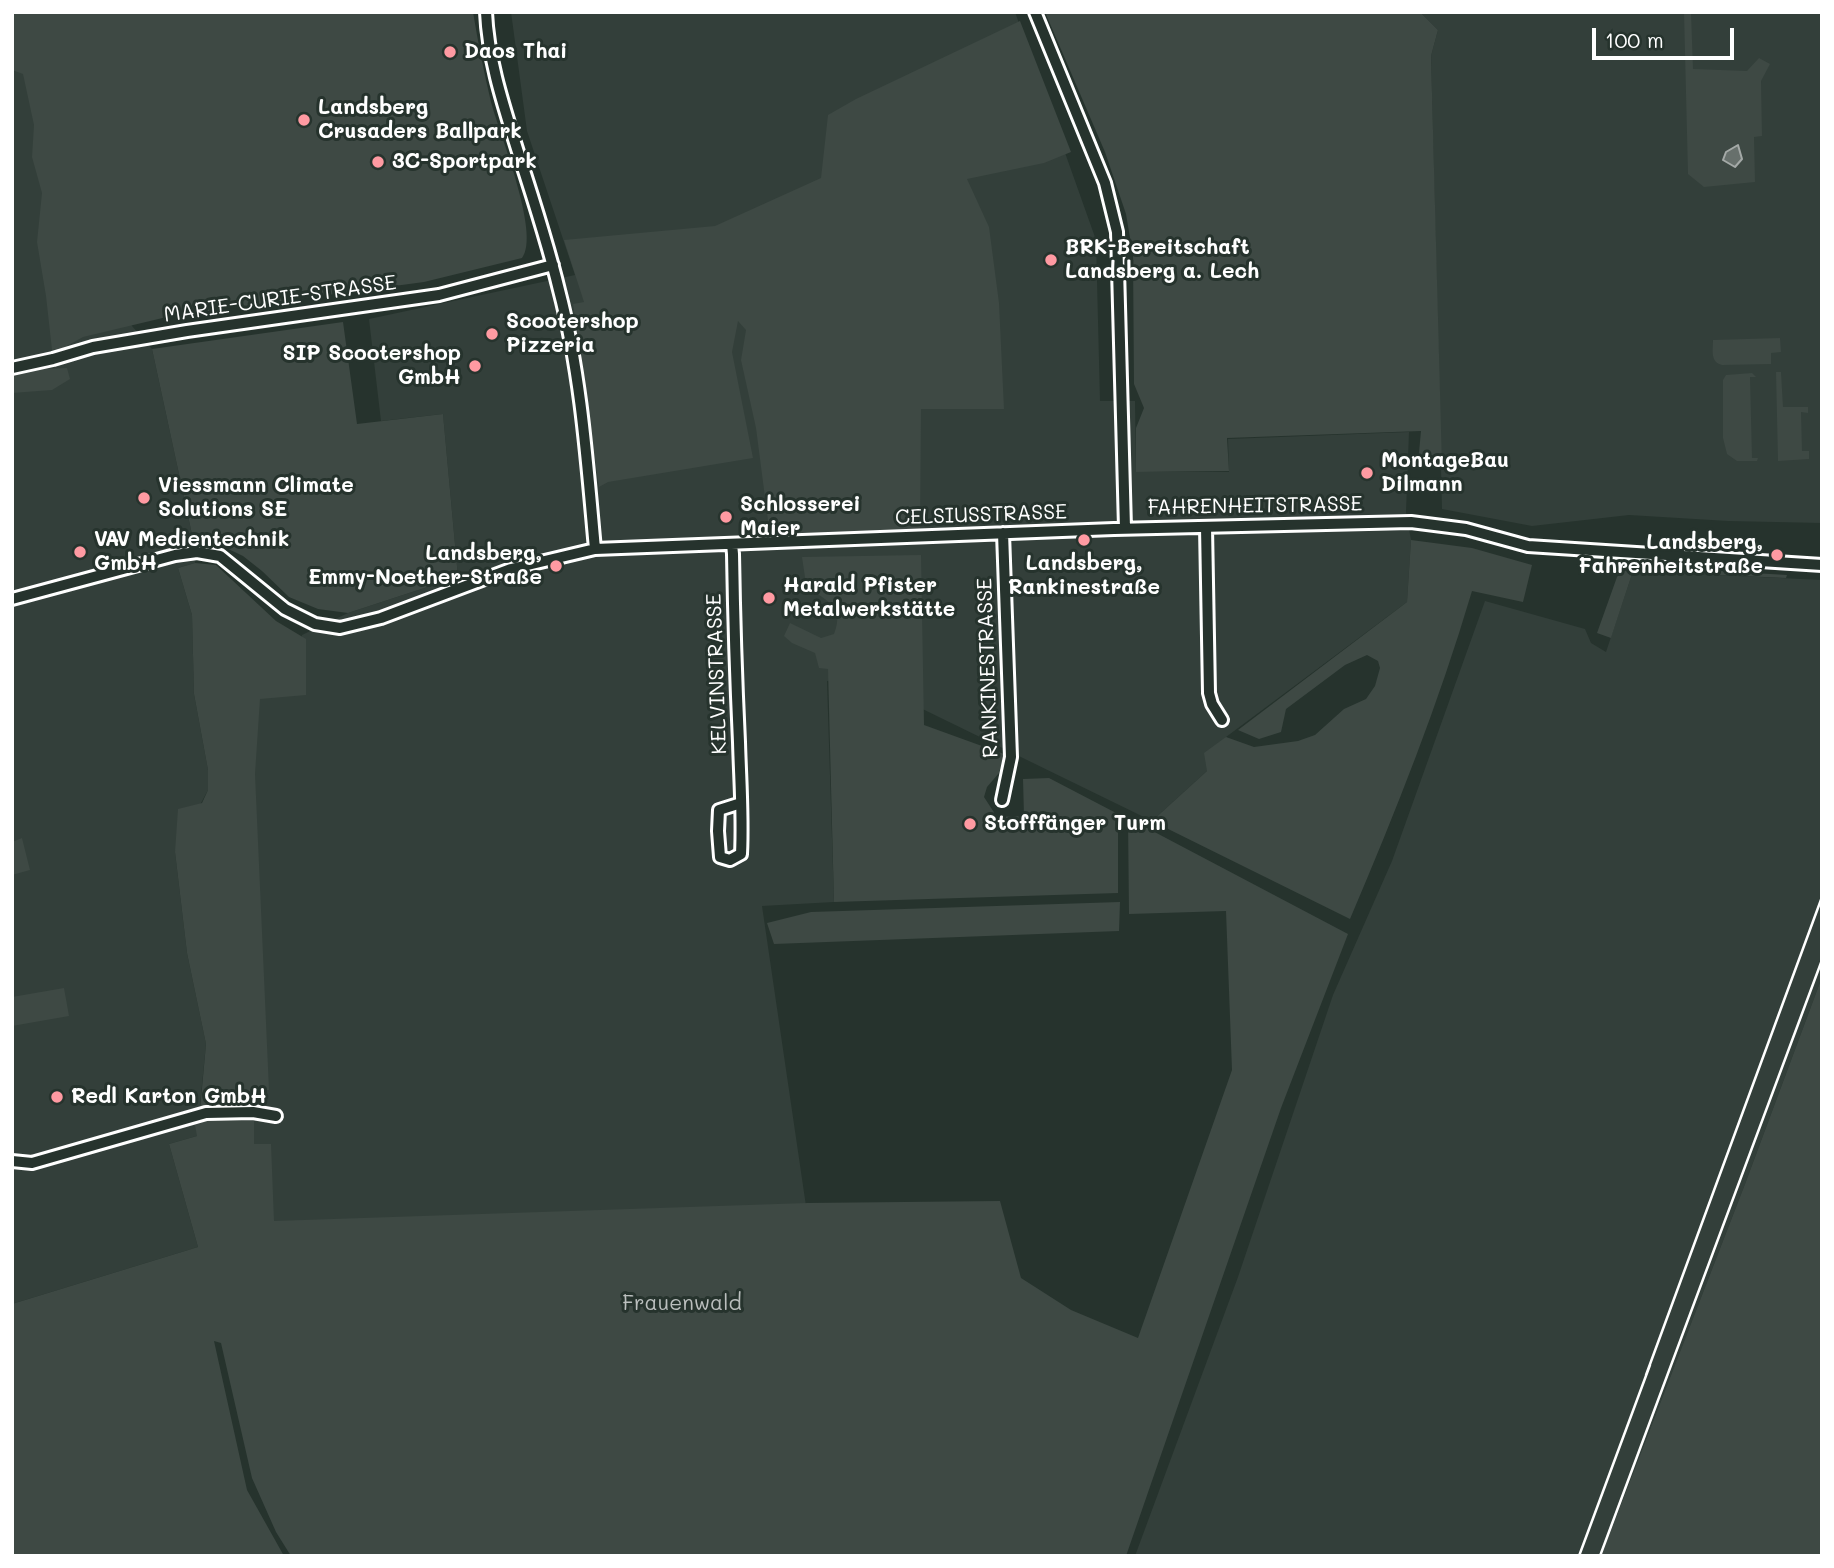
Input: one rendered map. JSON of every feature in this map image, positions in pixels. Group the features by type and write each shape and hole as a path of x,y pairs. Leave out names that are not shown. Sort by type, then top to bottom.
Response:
{"street":[{"path":"486,12 498,88 553,265 566,317 579,396 595,549"},
{"path":"1035,12 1105,183 1117,232 1125,528"},
{"name":"MARIE-CURIE-STRASSE","path":"12,368 93,347 439,295 553,265"},
{"name":"FAHRENHEITSTRASSE","path":"1125,528 1411,522 1466,529 1528,546 1822,565"},
{"path":"1206,527 1209,693 1222,720"},
{"name":"CELSIUSSTRASSE","path":"12,599 175,555 207,552 226,559 285,609 315,624 340,628 380,618 511,569 595,549 1125,528"},
{"name":"RANKINESTRASSE","path":"1002,800 1011,757 1003,533"},
{"name":"KELVINSTRASSE","path":"732,544 741,803 741,855 730,860 720,857 719,810 741,803"},
{"path":"12,1161 32,1163 206,1113 253,1112 276,1116"}],"shaded area":[{"path":"511,12 1015,12 1096,240 1100,401 1135,401 1136,472 1229,472 1228,439 1409,432 1406,512 1411,540 1407,602 1226,737 1207,771 1152,821 859,678 827,681 834,902 762,906 806,1206 269,1225 251,1148 249,1088 252,774 258,696 302,691 302,635 348,613 458,577 443,414 381,421 369,319 575,275 527,131"},
{"path":"1420,12 1822,12 1822,523 1629,515 1532,526 1442,509 1431,56 1438,30"},
{"path":"12,44 132,326 152,349 193,539 195,563 178,568 192,615 194,694 208,770 208,790 175,852 187,953 206,1044 197,1136 169,1144 198,1247 12,1304"},
{"path":"1738,145 1742,159 1735,167 1723,160 1726,152"},
{"path":"1633,571 1822,580 1822,977 1601,1556 1135,1556 1238,1277 1333,995 1392,861 1485,601 1585,629 1591,643 1606,652"}],"green space":[{"path":"12,12 473,12 491,102 523,206 526,246 522,258 424,282 171,316 83,337 63,348 52,350 37,242 42,193 32,157 34,125 23,74 12,70"},
{"path":"1045,12 1420,12 1438,30 1431,56 1442,467 1418,463 1421,431 1227,438 1229,471 1136,472 1136,428 1144,408 1134,384 1133,256 1126,214 1105,152"},
{"path":"1684,12 1691,12 1693,69 1747,71 1759,58 1770,64 1761,81 1762,136 1754,137 1755,182 1704,187 1688,174"},
{"path":"1020,21 1071,152 1044,163 967,179 989,227 999,303 1004,409 921,409 920,529 770,536 756,428 741,360 746,330 738,321 732,352 753,458 608,482 599,487 573,304 584,302 564,240 715,226 821,178 828,115"},
{"path":"343,322 357,424 443,414 458,577 348,613 318,609 289,597 243,556 222,546 193,539 152,349"},
{"path":"1780,338 1781,352 1771,353 1771,364 1722,365 1714,358 1713,340"},
{"path":"67,368 70,379 52,390 12,393 12,376 44,369"},
{"path":"1776,372 1781,372 1783,407 1808,407 1808,413 1801,412 1802,451 1809,451 1809,459 1778,461"},
{"path":"1752,373 1756,377 1750,377 1752,458 1758,458 1757,461 1737,461 1727,454 1723,438 1723,380 1726,375"},
{"path":"1411,540 1472,548 1532,565 1523,602 1472,591 1416,756 1350,919 1152,821 1207,771 1204,753 1226,737 1254,747 1298,741 1315,735 1344,709 1366,699 1375,686 1380,668 1378,661 1367,655 1345,665 1286,709 1281,732 1259,739 1238,730 1407,602"},
{"path":"921,555 924,725 1004,754 999,773 987,787 984,797 997,817 1024,816 1023,779 1049,778 1118,814 1118,893 834,902 828,669 819,668 815,653 792,643 784,636 790,623 821,638 834,634 837,616 831,604 806,584 802,557"},
{"path":"195,563 216,565 276,621 306,639 306,695 260,699 255,774 269,1090 253,1091 253,1108 200,1110 206,1044 187,953 175,852 178,809 202,803 208,790 208,770 194,694 192,615 178,568"},
{"path":"1635,566 1787,575 1786,578 1633,571 1611,638 1597,633 1617,577 1621,572"},
{"name":"Frauenwald","path":"1128,818 1348,934 1281,1108 1126,1556 291,1556 276,1532 252,1478 221,1343 214,1341 247,1490 284,1556 12,1556 12,1304 198,1247 169,1144 197,1136 195,1125 212,1119 254,1118 254,1144 271,1144 274,1221 807,1203 1000,1201 1021,1278 1071,1310 1138,1338 1232,1070 1226,911 1129,914"},
{"path":"22,838 30,870 12,875 12,842"},
{"path":"1120,902 1119,931 774,944 767,923 811,912"},
{"path":"1822,977 1822,1556 1601,1556 1745,1184"},
{"path":"64,988 69,1016 12,1026 12,997"}],"railway":[{"path":"1646,1375 1822,897"},
{"path":"1600,1556 1822,960"},
{"path":"1579,1556 1650,1365"}],"place":[{"name":"Daos Thai","path":"450,52"},
{"name":"Landsberg Crusaders Ballpark","path":"304,120"},
{"name":"3C-Sportpark","path":"378,162"},
{"name":"BRK-Bereitschaft Landsberg a. Lech","path":"1051,260"},
{"name":"Scootershop Pizzeria","path":"492,334"},
{"name":"SIP Scootershop GmbH","path":"475,366"},
{"name":"MontageBau Dilmann","path":"1367,473"},
{"name":"Viessmann Climate Solutions SE","path":"144,498"},
{"name":"Schlosserei Maier","path":"726,517"},
{"name":"Landsberg, Rankinestraße","path":"1084,540"},
{"name":"VAV Medientechnik GmbH","path":"80,552"},
{"name":"Landsberg, Fahrenheitstraße","path":"1777,555"},
{"name":"Landsberg, Emmy-Noether-Straße","path":"556,566"},
{"name":"Harald Pfister Metalwerkstätte","path":"769,598"},
{"name":"Stofffänger Turm","path":"970,824"},
{"name":"Redl Karton GmbH","path":"57,1097"}]}
